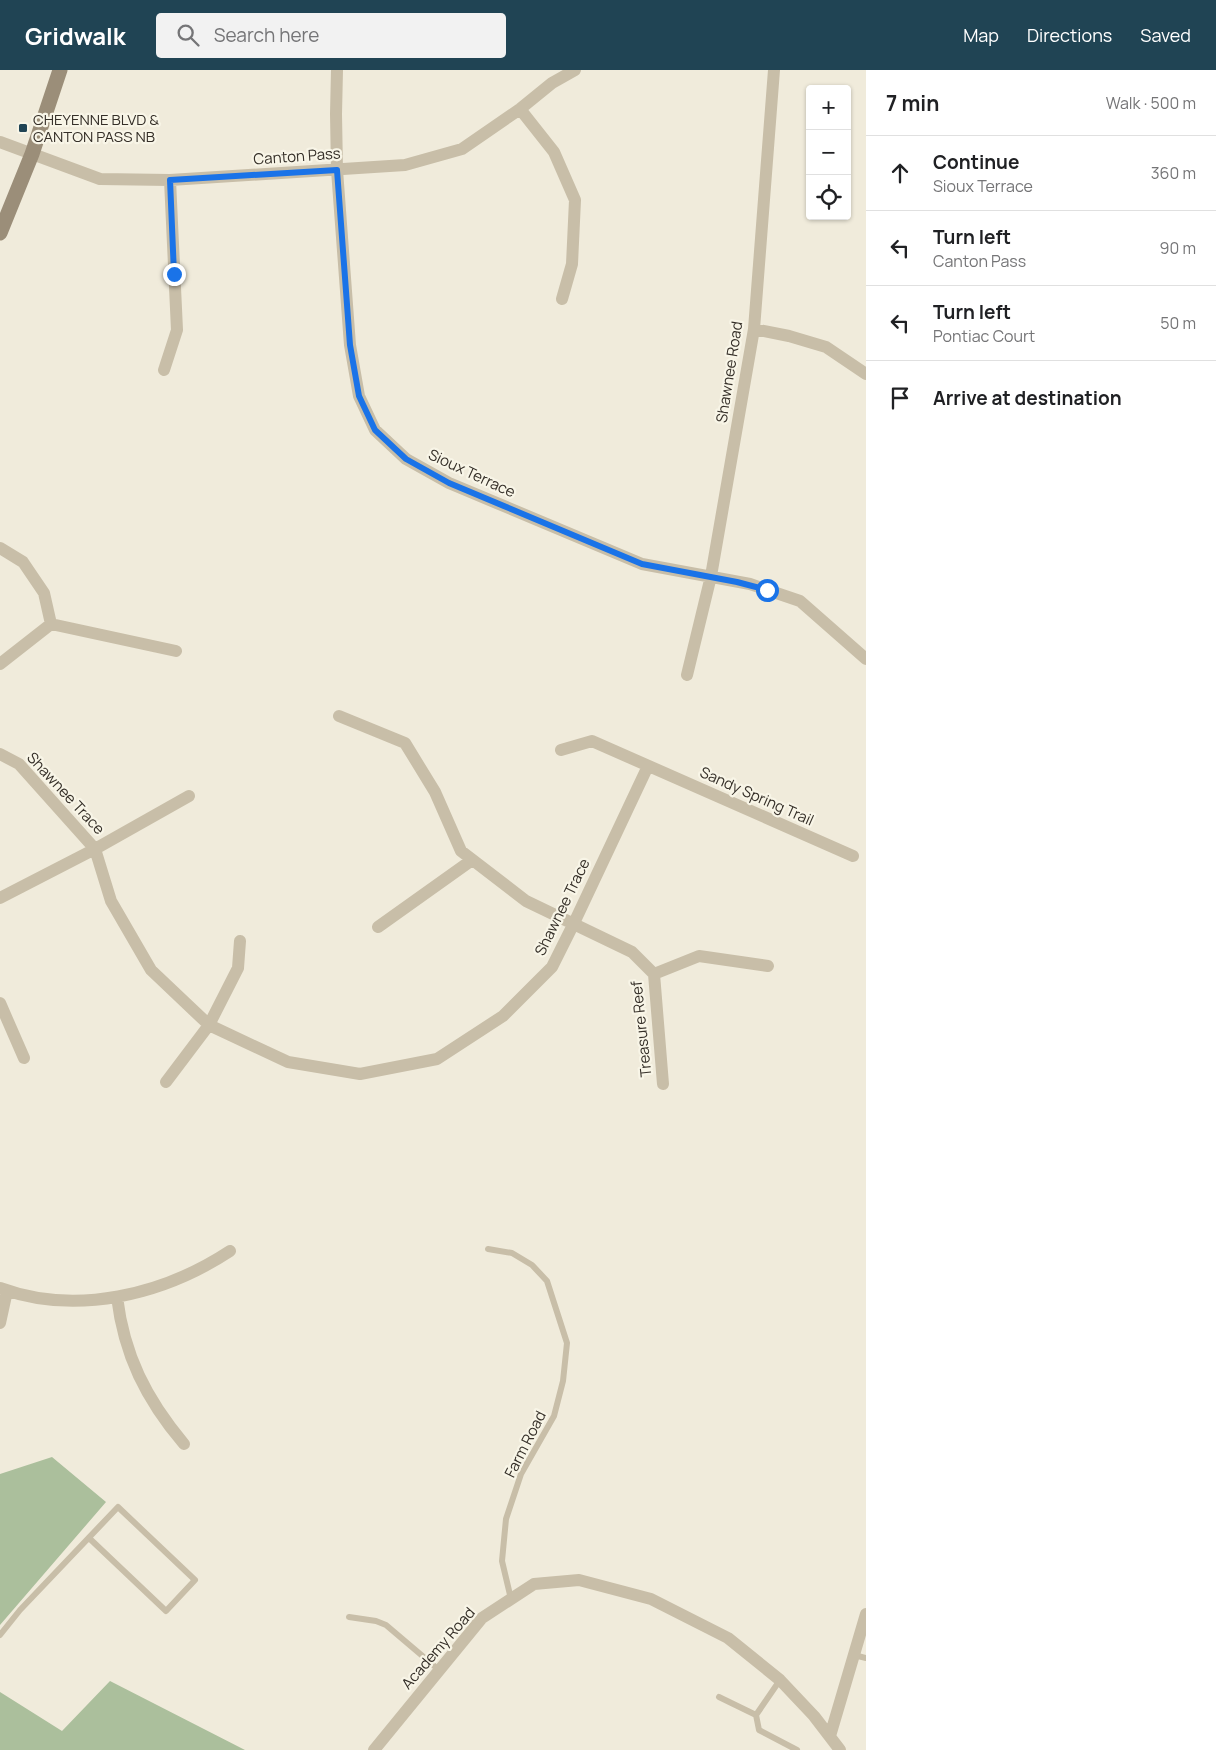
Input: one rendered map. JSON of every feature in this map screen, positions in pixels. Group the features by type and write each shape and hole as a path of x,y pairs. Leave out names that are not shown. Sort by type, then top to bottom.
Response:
{"street":[{"path":"0,233 32,154 60,70"},
{"name":"Sioux Terrace","path":"337,70 337,170 350,345 359,396 375,430 406,459 449,483 642,564 750,584 800,601 866,659"},
{"name":"Canton Pass","path":"0,142 100,179 170,180 405,165 462,150 520,109 552,83 575,70"},
{"name":"Shawnee Road","path":"687,675 710,576 754,329 774,70"},
{"path":"520,109 554,152 575,200 572,264 562,299"},
{"path":"164,370 177,330 170,180"},
{"path":"754,329 790,336 826,347 866,374"},
{"path":"0,548 22,562 44,593 51,624"},
{"path":"51,624 176,651"},
{"path":"0,664 51,624"},
{"name":"Treasure Reef","path":"339,716 405,743 435,792 461,851 526,900 632,952 654,974 663,1084"},
{"name":"Sandy Spring Trail","path":"561,750 592,741 852,856"},
{"name":"Shawnee Trace","path":"0,754 19,764 95,849 112,901 151,970 208,1025 288,1062 360,1074 437,1059 503,1016 552,966 648,766"},
{"path":"0,898 95,849 190,796"},
{"path":"378,927 472,860"},
{"path":"166,1082 208,1025 238,968 240,942"},
{"path":"654,974 698,956 768,966"},
{"path":"0,1003 24,1058"},
{"path":"0,1323 3,1289 57,1301 84,1301 117,1297 178,1278 230,1251"},
{"path":"117,1297 124,1336 136,1371 155,1408 184,1444"},
{"name":"Academy Road","path":"374,1750 482,1618 534,1584 579,1580 651,1599 728,1638 780,1680 814,1716 840,1750"},
{"path":"830,1736 860,1656 866,1614"}],"lane":[{"name":"Farm Road","path":"488,1249 512,1253 532,1264 547,1281 567,1343 563,1381 554,1416 521,1474 506,1519 502,1561 511,1599"},
{"path":"0,1635 20,1610 118,1507 195,1580 166,1611 89,1538"},
{"path":"349,1617 376,1621 386,1625 439,1670"},
{"path":"780,1680 756,1715 759,1730 797,1750"},
{"path":"718,1697 756,1715"}],"green space":[{"path":"52,1457 106,1502 0,1625 0,1474"},
{"path":"110,1681 245,1750 0,1750 0,1692 62,1731"}],"place":[{"name":"CHEYENNE BLVD & CANTON PASS NB","path":"23,128"}],"route":[{"path":"174,274 170,180 337,170 350,345 359,396 375,430 406,459 449,483 642,564 750,584 767,590"}]}
